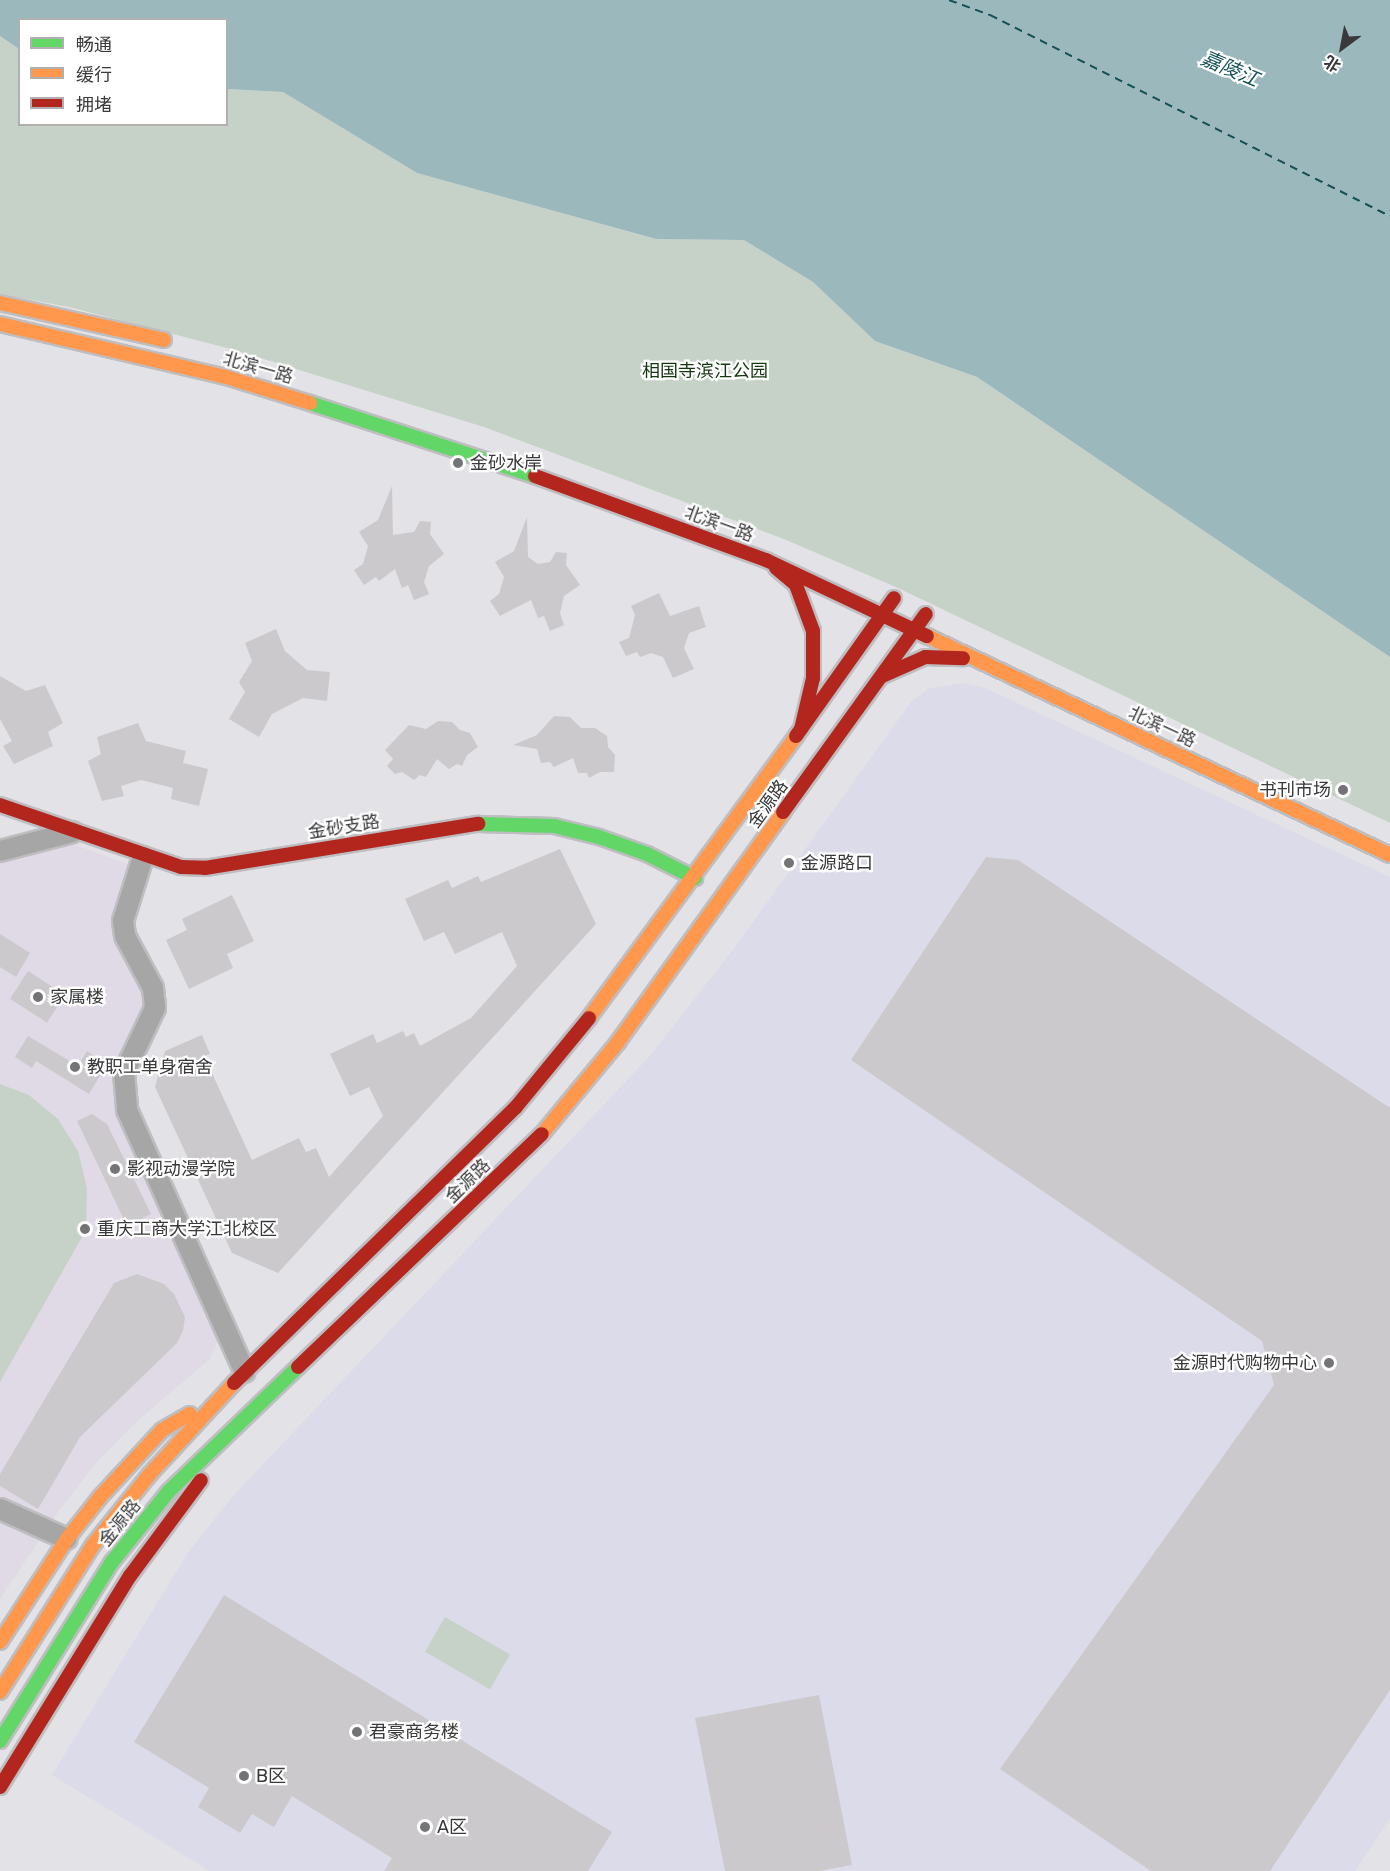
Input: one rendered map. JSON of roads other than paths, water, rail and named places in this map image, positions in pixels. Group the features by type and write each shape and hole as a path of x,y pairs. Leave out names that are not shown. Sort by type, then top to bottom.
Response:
{"main road":[{"path":"0,303 66,314 175,342"},
{"name":"北滨一路","path":"0,324 226,377 305,401 475,454 766,560 1390,855"},
{"path":"766,560 796,585 813,631 813,678 801,729"},
{"name":"金源路","path":"0,1692 93,1545 218,1398 516,1107 695,878 884,614 910,606 915,630 618,1042 546,1130 168,1492 112,1562 0,1741"},
{"path":"882,676 904,663 925,657 977,659"},
{"path":"801,729 812,725 826,732 826,754"},
{"name":"金砂支路","path":"0,805 143,857 181,867 205,868 472,824 514,822 554,826 599,837 647,854 695,878"},
{"path":"0,1642 67,1539 162,1430 218,1398"},
{"path":"0,1787 130,1576 242,1419"}],"street":[{"path":"0,851 73,832"},
{"path":"143,857 123,921 125,936 153,988 155,1008 124,1073 127,1110 245,1372"},
{"path":"0,1509 67,1539"}],"water":[{"name":"嘉陵江","path":"0,0 1390,0 1390,657 977,377 875,341 813,282 744,240 656,239 417,173 283,92 228,89 228,18 18,18 18,48 0,36"}],"place":[{"name":"金砂水岸","path":"458,463"},
{"name":"书刊市场","path":"1343,790"},
{"name":"金源路口","path":"789,863"},
{"name":"家属楼","path":"38,997"},
{"name":"教职工单身宿舍","path":"75,1067"},
{"name":"影视动漫学院","path":"115,1169"},
{"name":"重庆工商大学江北校区","path":"85,1229"},
{"name":"金源时代购物中心","path":"1329,1363"},
{"name":"君豪商务楼","path":"357,1732"},
{"name":"B区","path":"244,1776"},
{"name":"A区","path":"425,1827"}],"park label":[{"name":"相国寺滨江公园","path":"705,371"}]}
